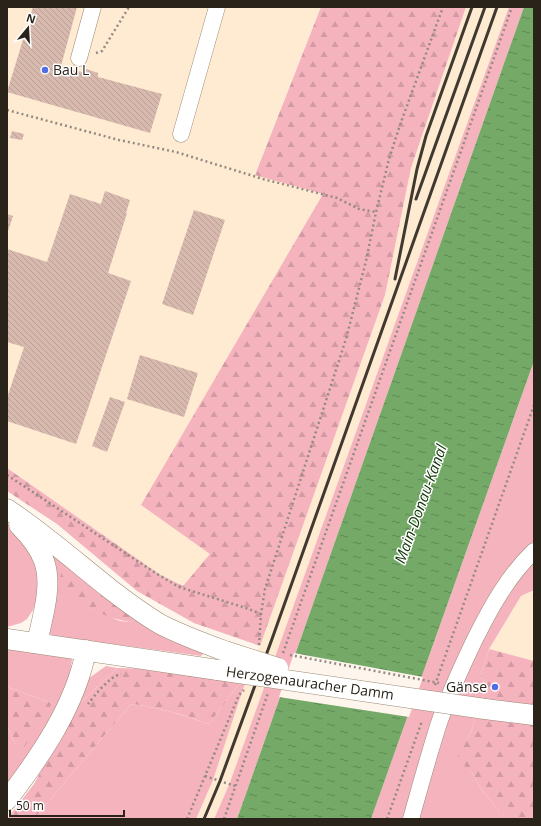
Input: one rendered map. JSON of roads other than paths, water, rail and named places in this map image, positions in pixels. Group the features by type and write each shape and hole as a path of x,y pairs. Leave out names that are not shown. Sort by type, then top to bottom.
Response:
{"main road":[{"path":"7,509 42,533 84,569 135,608 160,624 182,635 225,651 339,687"},
{"path":"7,512 34,543 44,561 47,592 37,643"},
{"name":"Herzogenauracher Damm","path":"7,639 534,715"},
{"path":"7,800 40,754 62,717 75,690 84,662 86,650"}],"street":[{"path":"79,58 93,7"},
{"path":"181,134 217,7"},
{"path":"411,819 440,722 466,658 485,618 500,593 520,565 534,551"}],"water":[{"name":"Main-Donau-Kanal","path":"524,7 534,7 534,361 371,819 237,819"}],"railway":[{"path":"395,279 417,169 426,136 472,7"},
{"path":"416,199 485,7"},
{"path":"204,819 220,781 272,639 497,7"}],"place":[{"name":"Bau L","path":"45,70"},
{"name":"Gänse","path":"495,687"}]}
